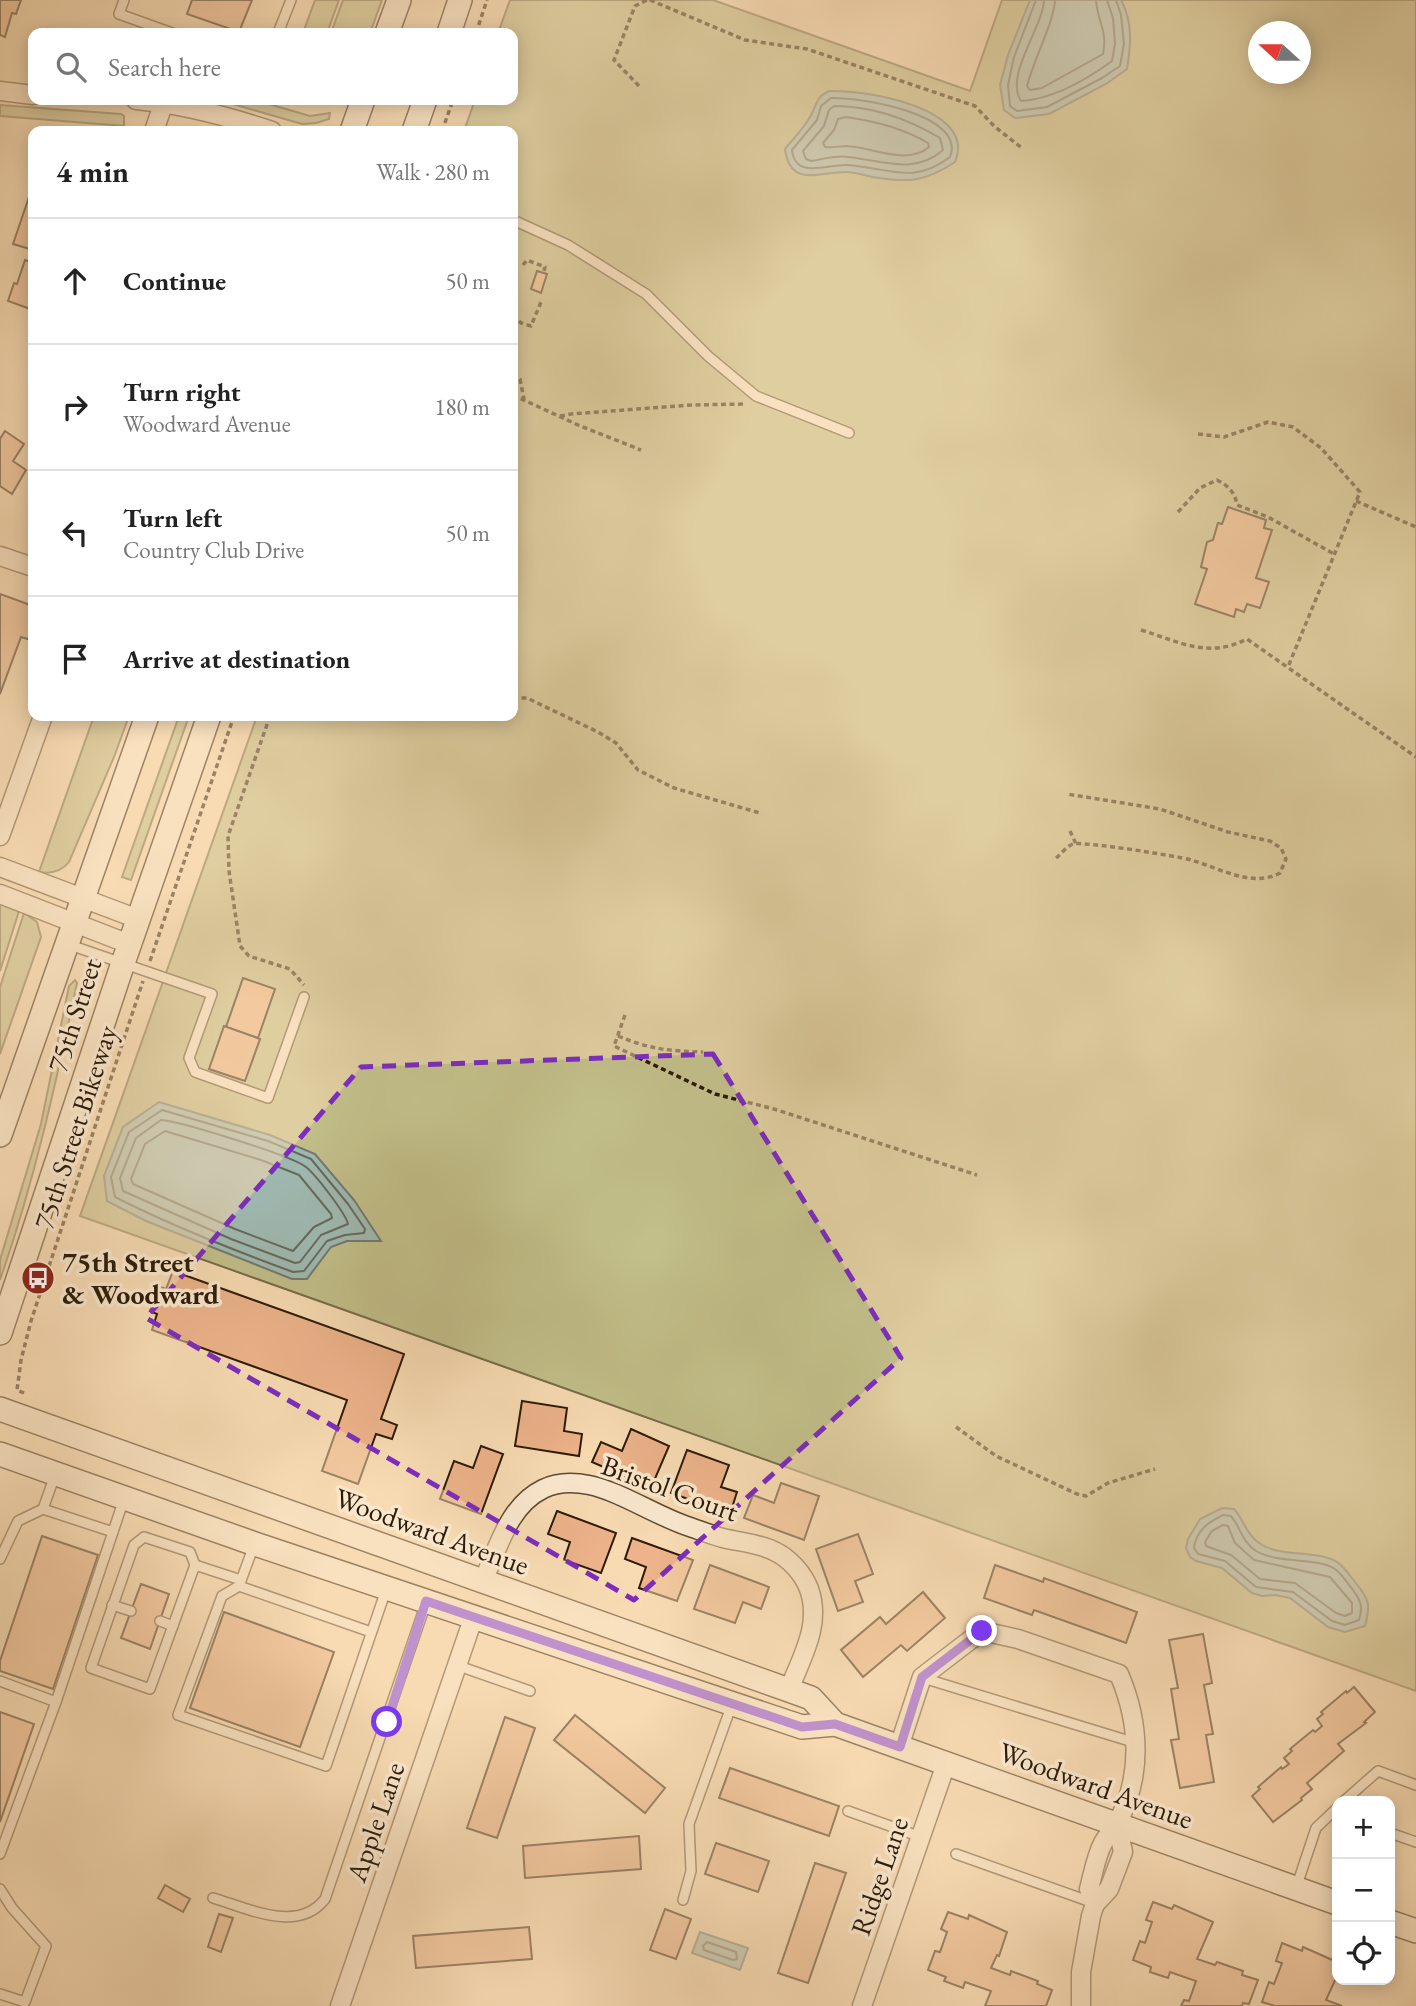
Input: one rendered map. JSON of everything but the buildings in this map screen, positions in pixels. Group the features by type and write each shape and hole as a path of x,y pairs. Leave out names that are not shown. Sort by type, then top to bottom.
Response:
{"main road":[{"path":"389,28 399,0"},
{"path":"451,28 460,0"},
{"path":"354,126 361,105"},
{"path":"416,126 423,105"},
{"name":"75th Street","path":"0,1135 145,721"},
{"name":"75th Street","path":"0,1334 126,953 207,721"},
{"name":"Woodward Avenue","path":"0,1409 811,1698 835,1724"},
{"name":"Woodward Avenue","path":"0,1454 255,1544 802,1727 835,1724 1332,1901"},
{"path":"1395,1924 1416,1931"}],"street":[{"path":"0,91 28,94"},
{"path":"156,126 164,105"},
{"path":"181,105 256,126"},
{"path":"0,556 28,566"},
{"path":"0,836 41,721"},
{"path":"0,867 138,919"},
{"path":"0,894 70,933 126,953"},
{"name":"Bristol Court","path":"483,1581 511,1518 528,1498 559,1484 594,1486 684,1525 720,1537 758,1545 789,1560 809,1588 814,1622 810,1639 789,1690"},
{"name":"Apple Lane","path":"340,2006 474,1616"},
{"path":"900,1747 922,1677 982,1631 1018,1639 1119,1674 1130,1701 1136,1743 1135,1776 1117,1823 1102,1844 1089,1889 1095,1904 1086,1934 1081,2006"},
{"name":"Ridge Lane","path":"862,2006 946,1763"}],"lane":[{"path":"124,0 119,13 159,28"},
{"path":"280,28 291,0"},
{"path":"518,222 568,245 646,294 740,384 764,399 849,433"},
{"path":"126,953 212,994 189,1058 195,1072 268,1098 304,997"},
{"path":"43,1509 55,1474"},
{"path":"0,1854 56,1702 125,1498"},
{"path":"0,1559 18,1521 43,1509 113,1532"},
{"path":"144,1537 190,1552 195,1565 150,1689 90,1668 134,1545 144,1537"},
{"path":"255,1544 240,1583 222,1597 178,1715 326,1766 387,1588"},
{"path":"195,1565 371,1632"},
{"path":"213,1898 282,1917 308,1914 317,1909 325,1899 426,1601"},
{"path":"112,1605 131,1611"},
{"path":"160,1621 173,1626"},
{"path":"456,1665 530,1691"},
{"path":"922,1677 1136,1743"},
{"path":"0,1681 56,1702"},
{"path":"683,1900 691,1871 689,1824 733,1703"},
{"path":"1350,1796 1378,1771 1416,1785"},
{"path":"848,1811 921,1837"},
{"path":"1295,1889 1317,1828 1332,1815"},
{"path":"1395,1835 1416,1842"},
{"path":"956,1854 1095,1904"},
{"path":"0,1889 12,1908 46,1946 25,2002 0,1994"}],"path":[{"path":"478,28 487,0"},
{"path":"639,86 614,60 635,6 648,0 745,40 807,49 975,106 995,127 1022,148"},
{"path":"444,126 451,105"},
{"path":"523,265 527,260 545,267 544,271"},
{"path":"518,320 530,326 541,302"},
{"path":"518,378 524,400"},
{"path":"518,397 641,450"},
{"path":"561,416 691,405 744,404 764,399"},
{"path":"1198,434 1224,437 1268,422 1293,428 1321,448 1360,492 1288,667"},
{"path":"1178,512 1200,488 1217,481 1228,485 1237,505 1268,517 1334,554"},
{"path":"1356,501 1416,527"},
{"path":"1141,630 1202,650 1231,647 1247,639 1416,757"},
{"path":"518,698 527,698 598,732 616,743 638,770 674,788 760,813"},
{"path":"152,956 232,721"},
{"path":"268,721 228,836 229,871 240,946 249,956 290,968 304,982 304,997"},
{"path":"1056,858 1072,845 1094,844 1189,860 1252,879 1264,880 1280,873 1286,859 1281,848 1270,841 1228,832 1160,809 1067,794"},
{"path":"1070,831 1076,844"},
{"name":"75th Street Bikeway","path":"23,1393 17,1390 31,1321 140,990"},
{"path":"625,1015 614,1046 715,1094 786,1112 977,1175"},
{"path":"618,1036 647,1048 703,1052"},
{"path":"956,1427 996,1456 1086,1496 1108,1483 1155,1469"}],"highlighted area":[{"path":"713,1054 901,1358 634,1600 146,1318 361,1067"}],"shaded area":[{"path":"315,0 339,0 329,28 305,28"},
{"path":"343,0 382,0 372,28 333,28"},
{"path":"510,0 713,0 970,91 1002,0 1416,0 1416,1691 80,1216 255,721 518,721 518,126 466,126 473,105 518,105 518,28 500,28"},
{"path":"0,105 121,114 124,116 124,126 0,116"},
{"path":"236,105 272,105 310,116 330,113 329,119 302,124"},
{"path":"92,721 127,721 69,862 56,872 39,872"},
{"path":"177,721 187,721 131,880 122,877"},
{"path":"1,904 19,911 0,971 0,906"},
{"path":"24,913 37,922 41,937 0,1054 0,987"},
{"path":"75,980 77,983 43,1133 0,1280 0,1260 41,1124 69,986"}],"water":[{"path":"1030,0 1121,0 1128,17 1130,34 1127,69 1106,84 1049,114 1015,118 1004,110 1000,85 1008,55"},
{"path":"830,91 891,99 915,106 935,116 950,128 958,143 955,162 934,174 906,180 848,172 816,175 799,173 788,161 785,149 808,121 819,99"},
{"path":"159,1102 270,1135 315,1154 354,1200 381,1241 347,1241 331,1247 307,1279 292,1279 146,1221 107,1201 104,1176 123,1127"},
{"path":"1222,1508 1234,1509 1251,1535 1268,1548 1323,1557 1341,1565 1366,1598 1368,1612 1365,1626 1345,1632 1328,1627 1290,1598 1252,1593 1222,1568 1190,1557 1186,1548 1188,1539 1200,1519"},
{"path":"700,1932 748,1948 740,1970 692,1953"}],"place":[{"name":"75th Street & Woodward","path":"38,1278"}],"route":[{"path":"387,1722 426,1601 802,1727 835,1724 900,1747 922,1677 982,1631"}]}
